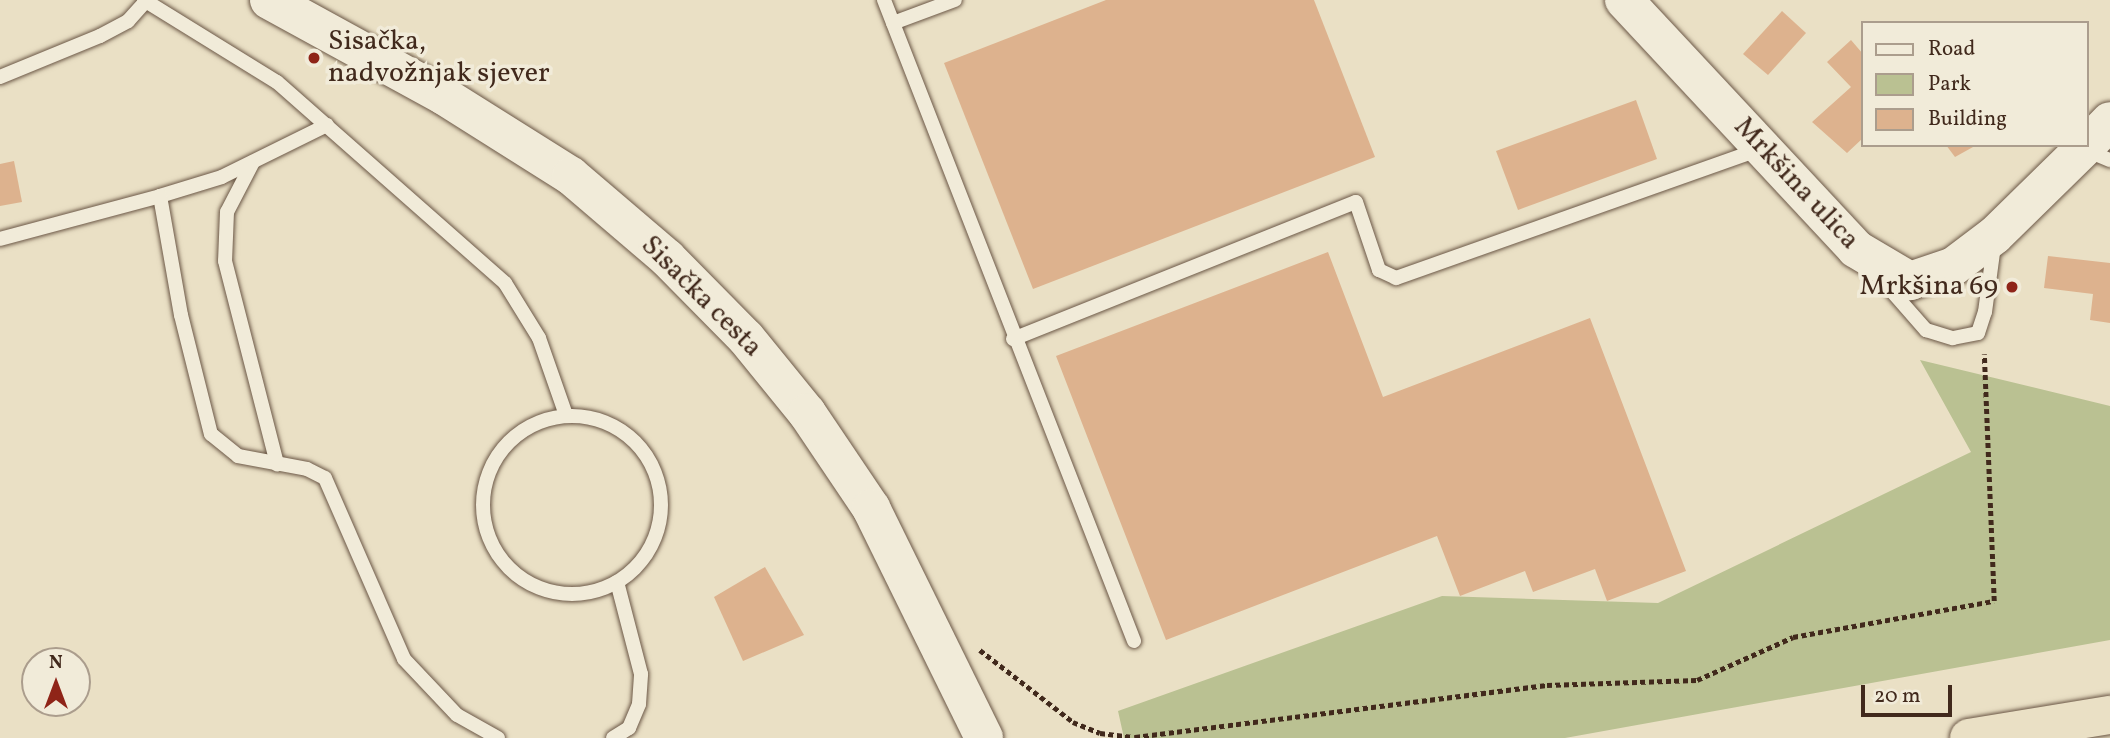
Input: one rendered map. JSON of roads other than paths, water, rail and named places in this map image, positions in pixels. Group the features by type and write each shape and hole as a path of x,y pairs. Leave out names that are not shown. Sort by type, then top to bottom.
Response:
{"highway":[{"path":"1969,738 2110,715"}],"main road":[{"name":"Sisačka cesta","path":"269,0 444,96 571,176 667,258 746,338 807,413 871,508 984,738"},
{"name":"Mrkšina ulica","path":"1624,0 1856,249 1910,281 1954,265 1995,235 2092,150 2110,121"}],"lane":[{"path":"884,0 1013,338 1134,641"},
{"path":"893,23 954,0"},
{"path":"0,77 100,36 128,21 145,1 277,82 505,283 539,338 566,415"},
{"path":"0,239 222,177 327,125"},
{"path":"1013,338 1356,202 1379,270 1395,278 1761,148"},
{"path":"254,161 227,212 225,261 277,464"},
{"path":"160,195 181,315 211,434 238,456 325,478 404,659 457,715 498,738"},
{"path":"1856,249 1926,330 1953,338 1978,333 1985,312 1995,235"},
{"path":"566,415 596,418 623,430 645,451 659,478 663,508 656,538 640,564 617,582 590,593 561,594 533,586 503,560 492,544 483,516 484,488 494,460 512,437 537,422 566,415"},
{"path":"613,738 629,728 634,716 640,674 617,582"}],"place":[{"name":"Sisačka, nadvožnjak sjever","path":"314,58"},
{"name":"Mrkšina 69","path":"2012,287"}]}
